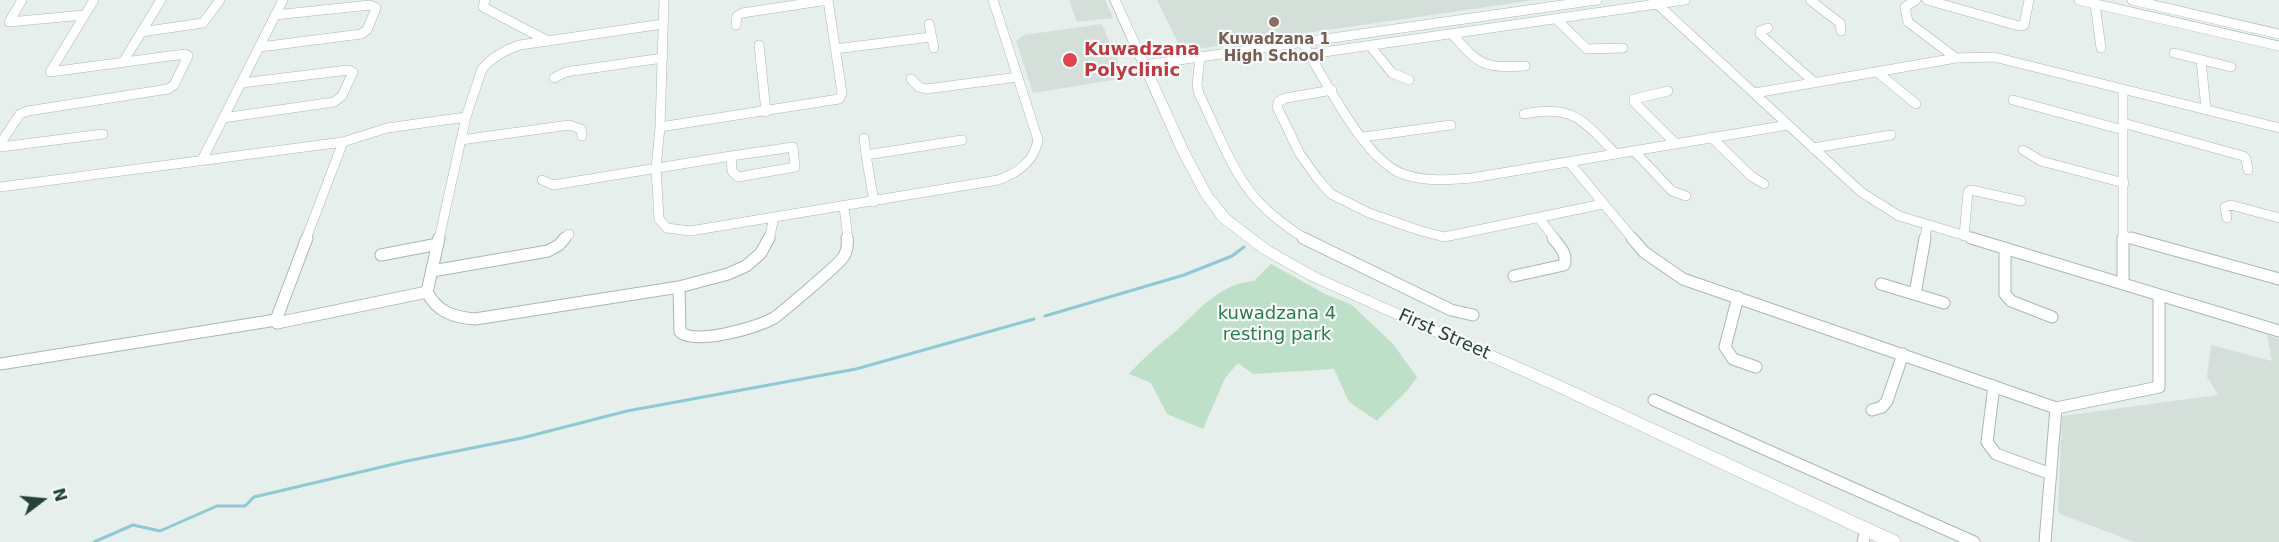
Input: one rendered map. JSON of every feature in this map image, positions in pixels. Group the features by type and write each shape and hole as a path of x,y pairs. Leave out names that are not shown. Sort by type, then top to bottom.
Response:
{"street":[{"path":"5,23 22,0"},
{"path":"0,145 20,114 28,111 168,89 174,85 188,56 184,54 50,72 94,0"},
{"path":"123,62 160,0"},
{"path":"141,32 203,23 220,0"},
{"path":"202,160 283,0"},
{"path":"484,0 483,7 546,40"},
{"path":"663,0 663,58 656,168 659,219 667,228 690,231 998,180 1010,176 1024,166 1037,147 1038,140 993,0"},
{"path":"660,127 839,99 842,93 828,0 742,13 737,16 736,25"},
{"name":"First Street","path":"1115,0 1207,196 1224,218 1266,250 1314,277 1554,384 1865,536 1893,542"},
{"path":"1144,65 1597,0"},
{"path":"1310,54 1453,35 1655,2 1685,0"},
{"path":"1810,0 1840,23 1841,31"},
{"path":"1916,0 1905,7 1908,21 1956,58"},
{"path":"1926,0 2019,26 2024,25 2029,0"},
{"path":"2079,0 2279,46"},
{"path":"2132,0 2279,34"},
{"path":"1655,2 1876,204 1899,216 1927,225 2279,330"},
{"path":"2095,3 2101,48"},
{"path":"260,47 361,34 367,30 376,8 370,5 275,15"},
{"path":"5,23 84,15"},
{"path":"1556,19 1587,49 1623,48"},
{"path":"663,24 546,40 509,49 486,63 466,117 427,292 431,303 445,314 475,319 679,286 728,274 746,266 761,253 769,240 774,218"},
{"path":"928,24 934,48"},
{"path":"1768,28 1760,31 1760,34 1815,83"},
{"path":"1453,35 1476,61 1483,65 1525,66"},
{"path":"835,49 931,37"},
{"path":"1303,44 1363,137 1390,166 1408,175 1422,178 1439,180 1472,178 1788,125"},
{"path":"759,45 766,112"},
{"path":"1371,47 1394,77 1402,81 1409,80"},
{"path":"2174,53 2231,68"},
{"path":"1200,57 1198,94 1245,184 1273,215 1286,227 1310,242 1451,310 1473,315"},
{"path":"1755,93 1956,58 1994,57 2279,128"},
{"path":"554,78 566,72 663,58"},
{"path":"2201,60 2206,109"},
{"path":"224,118 334,102 342,96 353,72 348,70 242,82"},
{"path":"1877,72 1917,104"},
{"path":"911,79 919,87 926,89 1018,77"},
{"path":"1332,90 1286,98 1279,101 1277,107 1319,183 1341,200 1428,234 1444,237 1603,204"},
{"path":"2123,90 2123,284"},
{"path":"1668,91 1639,96 1634,99 1634,102 1675,143"},
{"path":"2013,100 2243,156 2246,159 2248,170"},
{"path":"1524,114 1545,109 1568,111 1577,116 1617,154"},
{"path":"0,187 343,142 387,128 466,117"},
{"path":"461,140 569,125 581,129 582,136"},
{"path":"1363,137 1451,125"},
{"path":"0,145 103,134"},
{"path":"1813,148 1891,135"},
{"path":"1711,137 1751,176 1764,184"},
{"path":"864,138 874,202"},
{"path":"866,155 962,140"},
{"path":"276,320 343,142"},
{"path":"542,180 553,184 731,156 793,147 795,167 738,177 732,171 731,156"},
{"path":"2023,150 2041,160 2124,183"},
{"path":"1634,151 1672,190 1686,196"},
{"path":"1569,162 1644,252 1683,279 2056,408 2159,387 2159,295"},
{"path":"1964,236 1968,192 1971,190 2021,201"},
{"path":"2227,218 2225,207 2231,205 2279,218"},
{"path":"679,286 680,332 686,337 704,338 768,320 788,307 844,257 848,243 844,207"},
{"path":"1514,276 1564,266 1566,259 1564,252 1538,217"},
{"path":"1915,294 1927,225"},
{"path":"432,271 548,251 559,245 569,234"},
{"path":"2124,236 2279,279"},
{"path":"381,255 438,244"},
{"path":"2006,248 2005,294 2011,301 2052,317"},
{"path":"1881,284 1944,303"},
{"path":"276,320 279,324 427,292"},
{"path":"1738,297 1725,347 1733,359 1756,368"},
{"path":"0,364 276,320"},
{"path":"1872,410 1882,407 1887,401 1903,354"},
{"path":"1994,386 1987,442 1990,448 1996,454 2051,474"},
{"path":"1654,400 1974,542"},
{"path":"2045,542 2056,408"}],"shaded area":[{"path":"1069,0 1105,0 1113,18 1077,22"},
{"name":"Kuwadzana 1 High School","path":"1157,0 1535,0 1182,51"},
{"name":"Kuwadzana Polyclinic","path":"1102,24 1125,78 1033,93 1016,41 1024,35"},
{"path":"2267,335 2279,339 2279,542 2134,542 2058,513 2062,416 2218,395 2207,377 2211,345 2272,361"}],"green space":[{"name":"kuwadzana 4 resting park","path":"1271,264 1325,294 1352,305 1393,344 1417,377 1377,421 1349,402 1334,369 1253,374 1238,363 1225,378 1203,429 1167,414 1151,383 1129,374 1212,298 1231,287 1254,281"}],"waterway":[{"path":"1045,316 1184,275 1232,256 1244,247"},
{"path":"94,542 133,525 160,531 217,506 245,506 254,497 407,461 522,438 627,411 856,369 1034,319"}],"place":[{"name":"Kuwadzana 1 High School","path":"1274,22"},
{"name":"Kuwadzana Polyclinic","path":"1070,60"}]}
